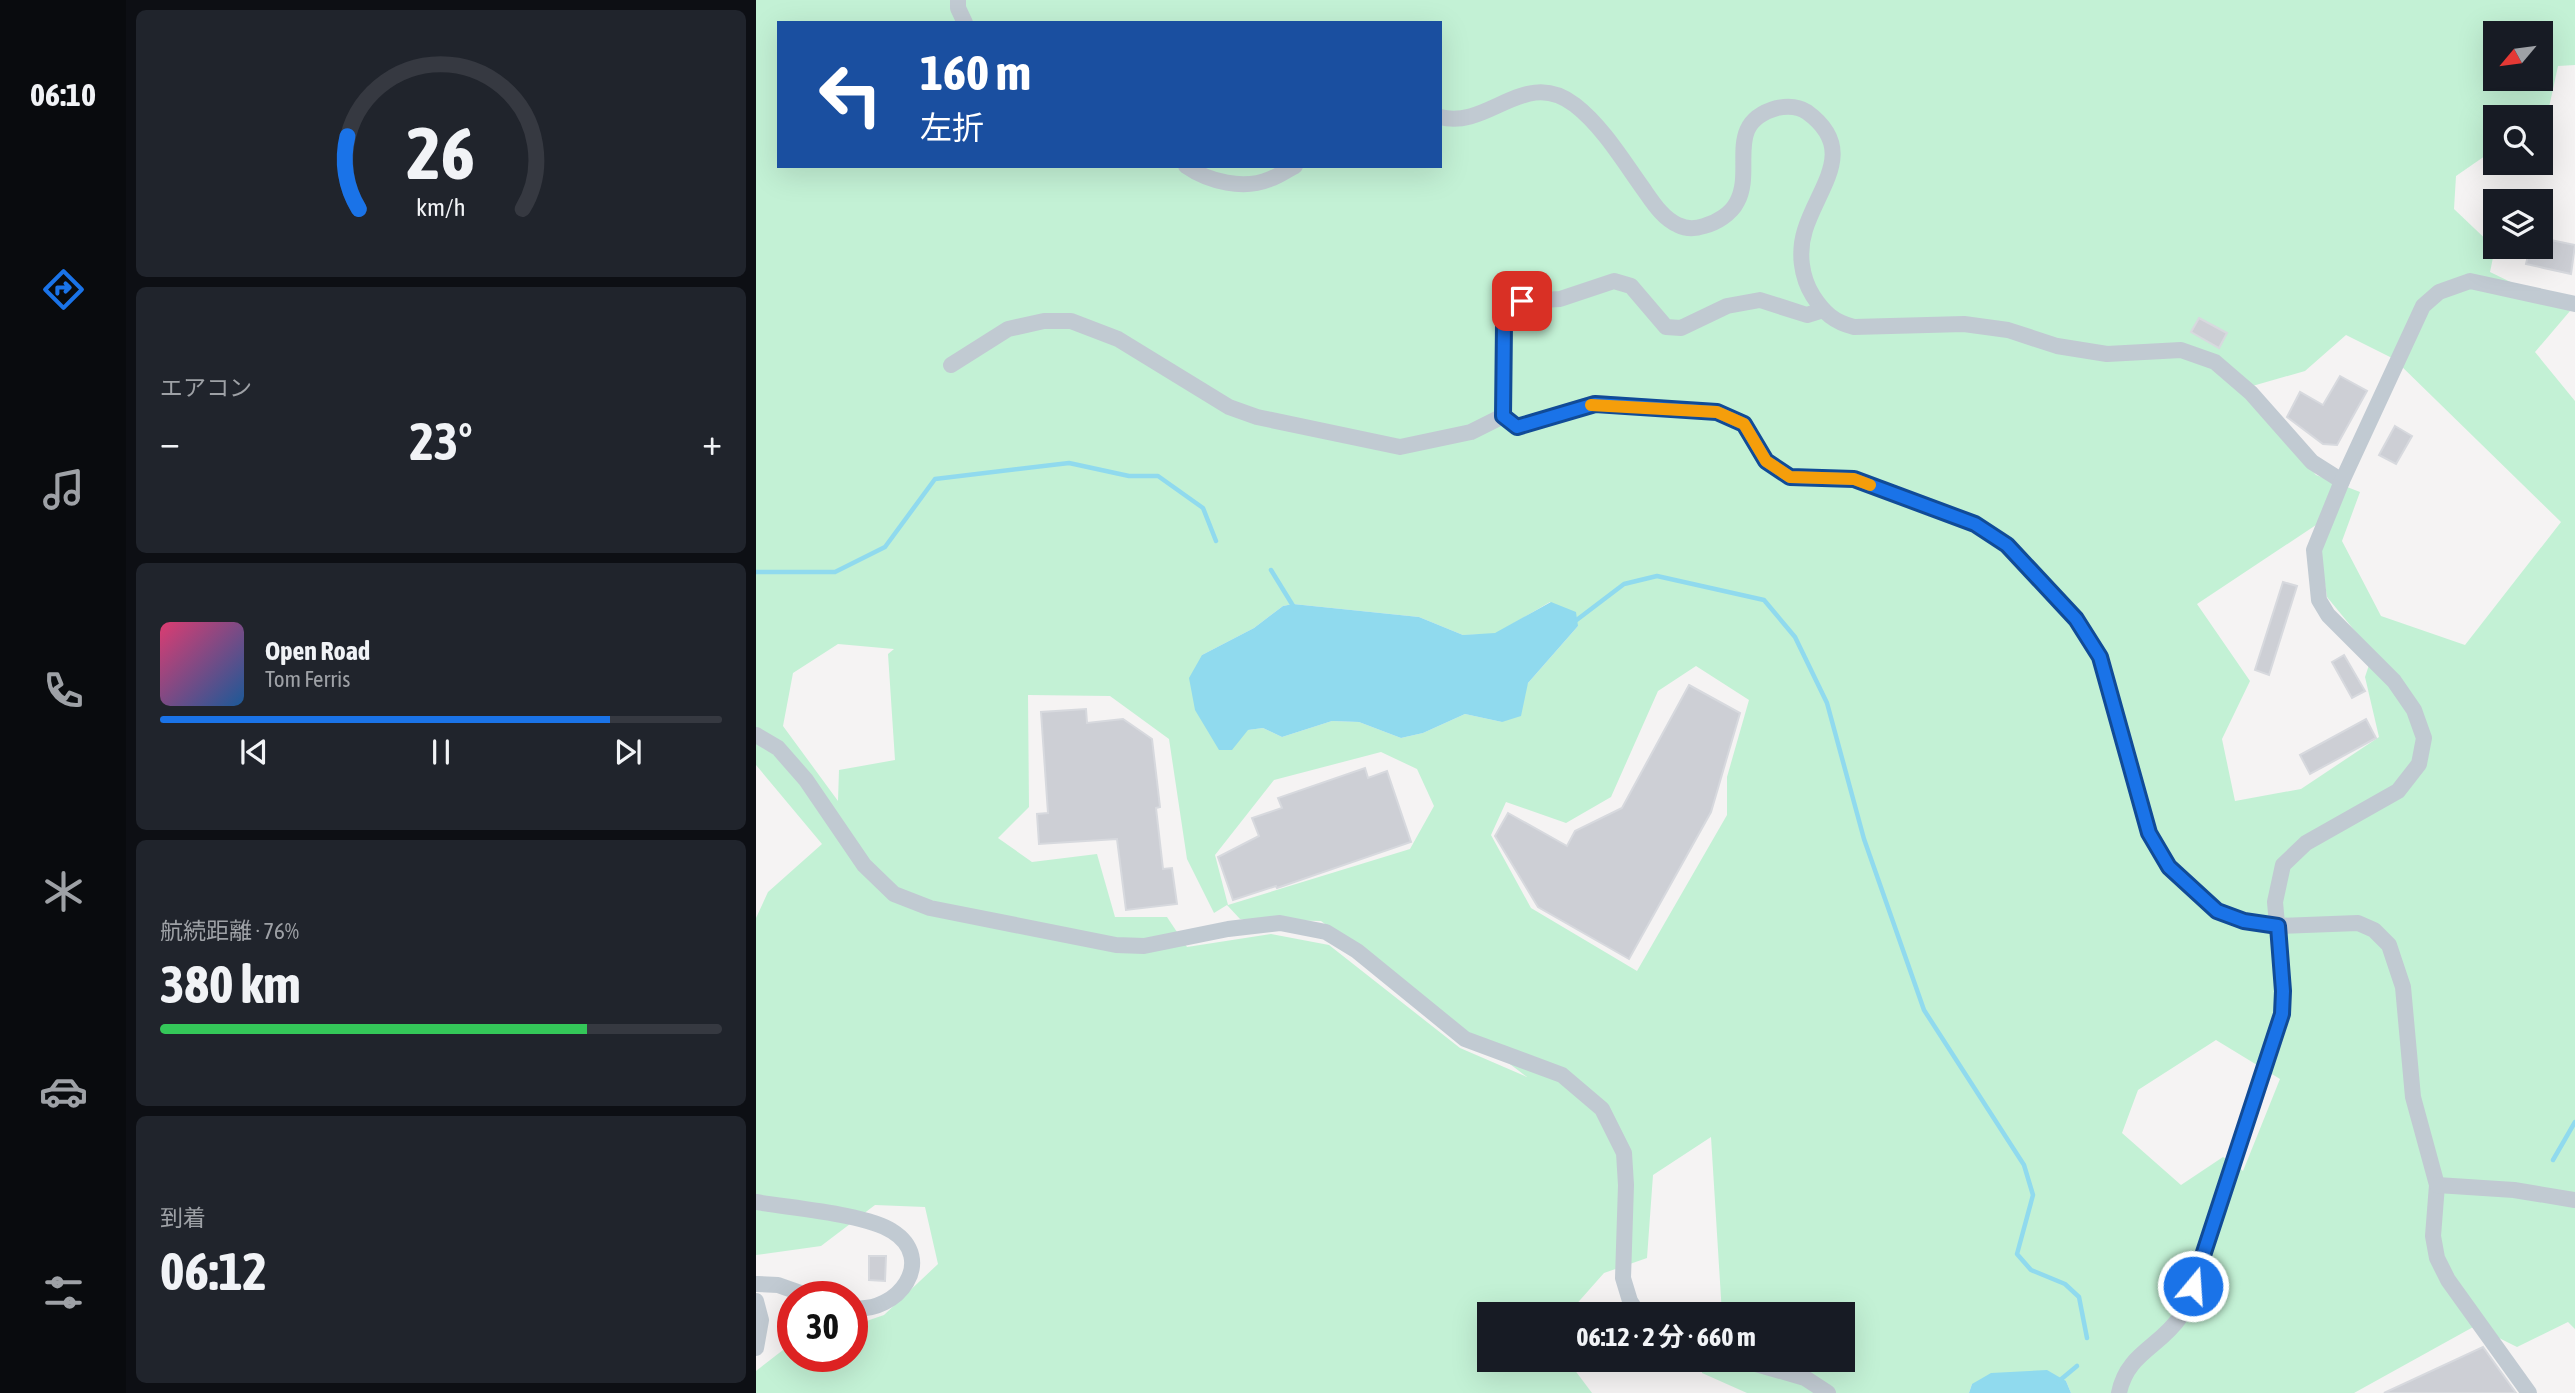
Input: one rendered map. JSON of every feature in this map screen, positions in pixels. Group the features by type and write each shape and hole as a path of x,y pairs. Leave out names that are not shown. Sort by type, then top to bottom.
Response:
{"street":[{"path":"958,0 958,8 964,21"},
{"path":"1442,117 1456,120 1474,116 1523,94 1543,91 1560,95 1576,106 1605,137 1660,211 1678,225 1693,229 1711,224 1728,214 1738,202 1742,185 1742,142 1751,124 1767,111 1786,106 1803,109 1818,121 1830,139 1833,155 1830,175 1805,230 1800,262 1810,291 1823,310 1837,323 1854,327 1964,324 2008,330 2057,346 2107,354 2182,350 2214,362 2251,393 2312,462 2342,481"},
{"path":"1190,168 1218,181 1240,184 1269,180 1291,168"},
{"path":"1503,416 1504,324 1510,308 1522,301 1560,299 1614,281 1632,286 1666,327 1681,328 1727,306 1760,300 1807,315 1823,310"},
{"path":"2119,1393 2122,1378 2133,1360 2180,1316 2193,1286 2282,1014 2283,991 2275,902 2283,865 2306,843 2398,790 2419,764 2424,738 2414,710 2394,681 2328,615 2319,600 2314,550 2342,481 2423,306 2439,292 2470,281 2575,304"},
{"path":"951,365 1008,330 1044,321 1071,321 1118,339 1229,407 1257,417 1400,447 1471,432 1503,416"},
{"path":"1503,416 1517,427 1595,404 1717,412 1744,424 1766,461 1790,477 1854,479 1975,524 2007,545 2076,619 2100,657 2149,833 2169,867 2217,911 2244,921 2278,926 2358,923 2374,930 2389,945 2403,987 2413,1097 2437,1185 2433,1236 2437,1258 2448,1280 2529,1393"},
{"path":"756,735 778,748 806,780 864,865 894,894 930,908 1116,945 1144,946 1228,929 1280,923 1326,932 1357,951 1465,1038 1562,1075 1602,1109 1624,1153 1626,1185 1623,1278 1631,1302"},
{"path":"2437,1185 2514,1189 2575,1200"},
{"path":"756,1202 871,1221 893,1231 905,1242 911,1256 911,1271 907,1284 883,1305 868,1308"},
{"path":"756,1284 777,1286"},
{"path":"756,1301 761,1320 756,1348"},
{"path":"1784,1372 1805,1378 1828,1393"}],"green space":[{"path":"756,0 2575,0 2575,65 2558,66 2553,89 2553,21 2483,21 2483,91 2553,91 2550,105 2483,105 2483,157 2456,176 2454,209 2483,237 2483,259 2493,259 2490,272 2570,311 2535,352 2575,401 2575,1329 2568,1322 2517,1347 2475,1326 2354,1393 2071,1393 2066,1381 1972,1384 1969,1393 1747,1393 1702,1372 1855,1372 1855,1302 1721,1302 1711,1137 1653,1175 1647,1258 1604,1273 1578,1302 1477,1302 1477,1372 1576,1372 1592,1393 756,1393 756,1371 777,1355 777,1372 868,1372 868,1320 884,1315 938,1264 925,1207 875,1205 821,1246 756,1255 756,918 768,892 822,844 756,765","holes":["2346,335 2394,359 2561,522 2465,645 2381,616 2342,541 2360,492 2316,475 2242,389 2305,371","2316,525 2327,597 2373,653 2365,677 2379,737 2301,789 2235,801 2222,739 2250,681 2197,604","1550,602 1578,626 1528,683 1502,722 1465,714 1423,733 1401,738 1359,722 1332,721 1282,737 1263,728 1248,730 1202,655 1254,628 1283,606 1293,604 1419,617 1463,635 1495,634","838,644 894,649 888,654 895,760 839,770 838,801 783,726 793,673","1696,666 1749,700 1727,777 1727,815 1637,971 1531,908 1491,835 1506,802 1566,823 1611,797 1658,691","1028,695 1110,696 1169,739 1187,859 1214,913 1227,905 1240,919 1321,921 1527,1077 1460,1048 1329,945 1271,934 1187,947 1167,917 1115,917 1097,854 1032,862 998,838 1029,807","1381,752 1417,769 1434,806 1410,849 1228,905 1215,855 1274,780","2216,1040 2280,1079 2243,1171 2223,1157 2181,1185 2122,1133 2138,1090"]}],"water":[{"path":"1551,602 1576,612 1578,626 1528,683 1521,716 1502,722 1465,714 1423,733 1401,738 1359,722 1332,721 1282,737 1263,728 1248,730 1232,750 1219,750 1195,710 1189,678 1202,655 1254,628 1283,606 1293,604 1419,617 1463,635 1495,633"},
{"path":"2047,1370 2066,1381 2071,1393 1969,1393 1972,1384 1991,1373"}],"building":[{"path":"2553,240 2575,245 2571,274 2526,264 2527,259 2553,259"},
{"path":"2199,318 2227,333 2219,348 2191,332"},
{"path":"2340,376 2367,391 2337,445 2323,444 2287,417 2300,392 2323,405"},
{"path":"2395,426 2412,436 2396,464 2379,455"},
{"path":"2283,582 2297,586 2269,675 2255,670"},
{"path":"2344,655 2365,691 2352,698 2332,662"},
{"path":"1689,685 1740,713 1711,812 1629,959 1538,907 1495,836 1508,813 1567,846 1575,831 1622,808"},
{"path":"1086,709 1087,723 1123,719 1152,739 1160,807 1156,808 1163,869 1172,868 1177,904 1126,910 1117,839 1039,844 1037,814 1048,813 1041,712"},
{"path":"2366,719 2376,738 2310,774 2300,755"},
{"path":"1365,768 1368,778 1387,771 1411,842 1277,888 1276,886 1233,900 1218,857 1259,836 1252,818 1282,808 1278,798"},
{"path":"869,1256 886,1256 885,1281 869,1280"},
{"path":"2483,1347 2516,1393 2384,1393"}],"waterway":[{"path":"756,572 835,572 885,547 935,479 1069,463 1129,476 1158,476 1203,508 1216,541"},
{"path":"1271,570 1295,609"},
{"path":"1574,622 1624,584 1657,576 1764,600 1795,637 1827,703 1864,839 1924,1010 2024,1165 2033,1195 2017,1254 2031,1270 2065,1284 2079,1297 2087,1338"},
{"path":"2553,1160 2575,1122"},
{"path":"2059,1381 2077,1366"}],"slow traffic":[{"path":"1591,405 1717,412 1744,424 1766,461 1790,477 1854,479 1870,485"}],"route":[{"path":"1522,301 1510,308 1504,324 1503,416 1517,427 1595,404 1717,412 1744,424 1766,461 1790,477 1854,479 1975,524 2007,545 2076,619 2100,657 2149,833 2169,867 2217,911 2244,921 2278,926 2282,1014 2193,1286"}]}
